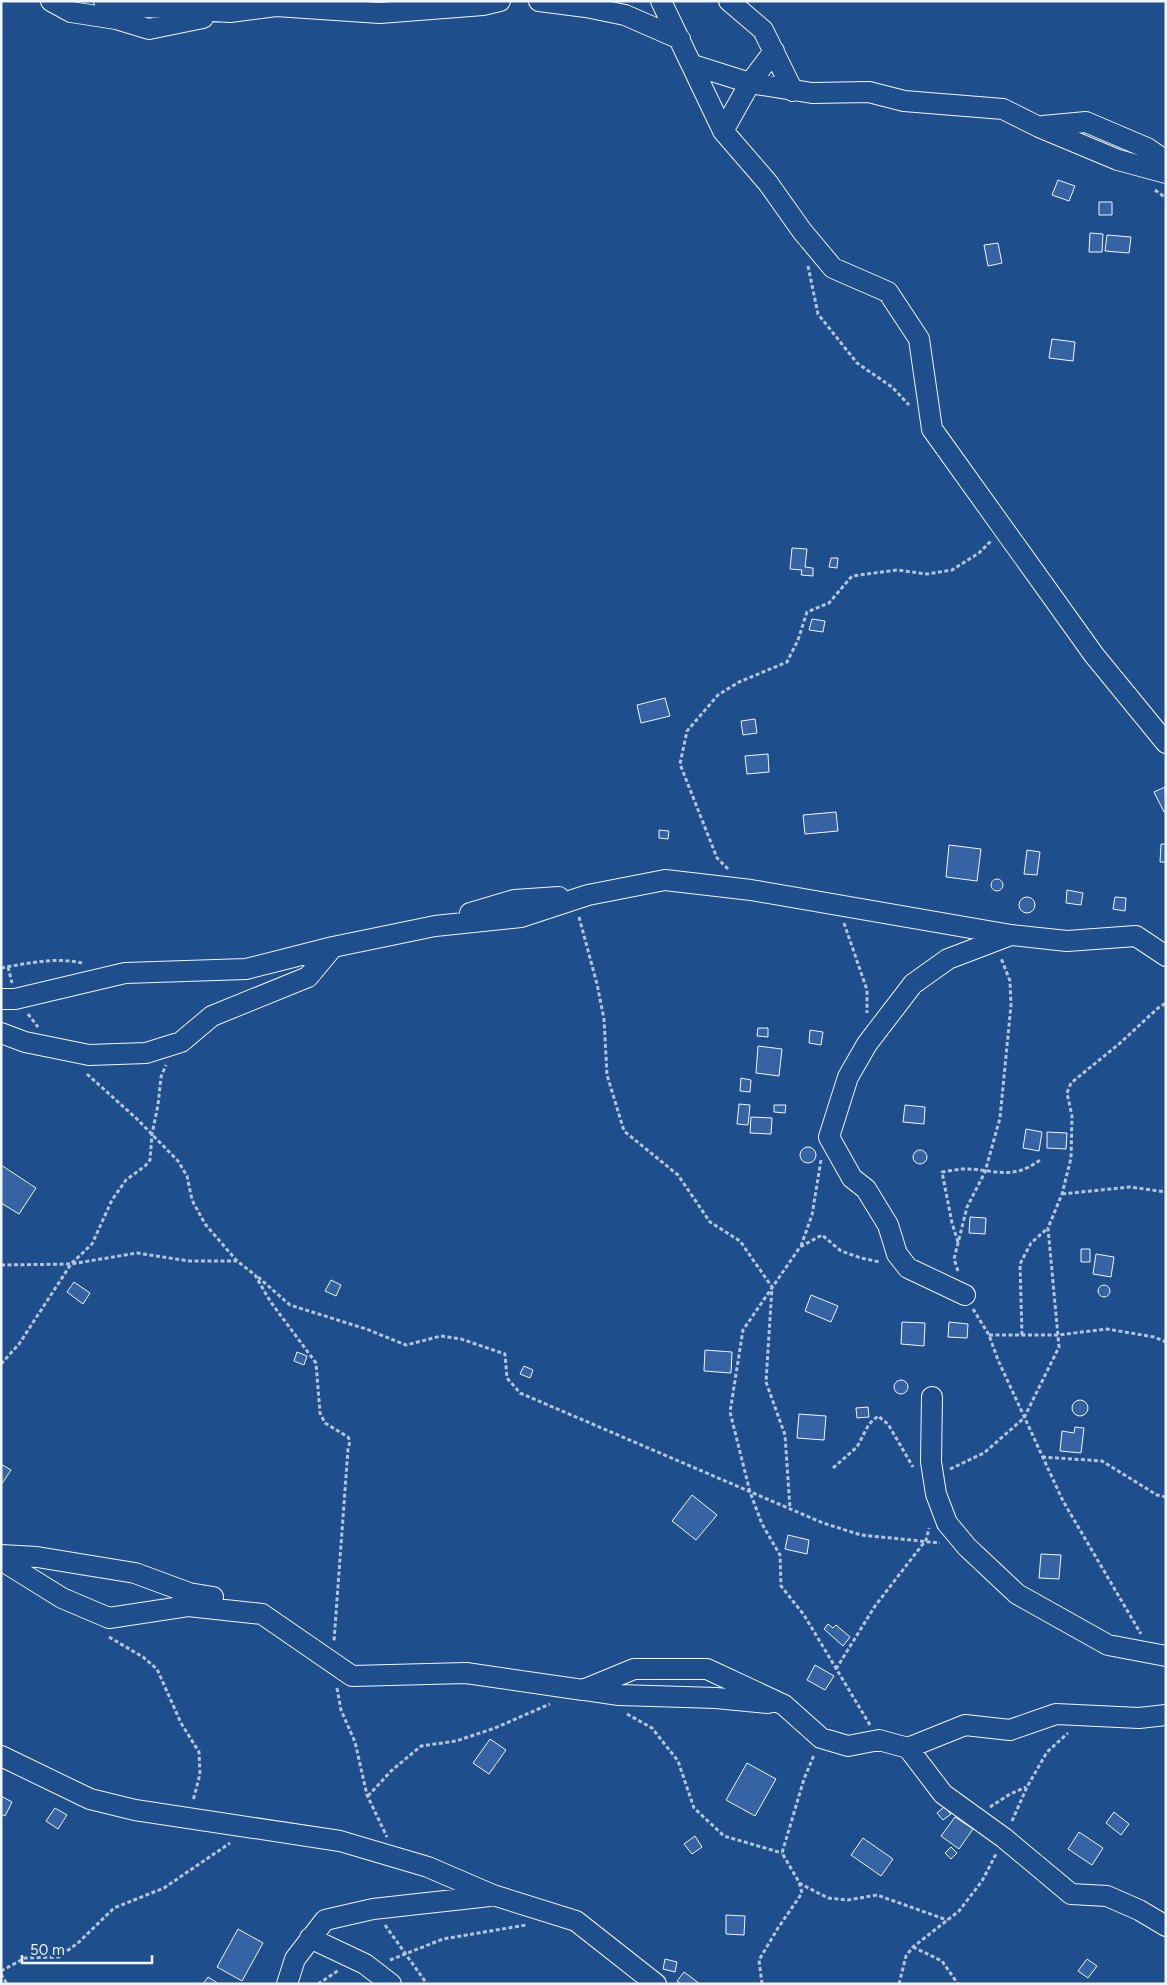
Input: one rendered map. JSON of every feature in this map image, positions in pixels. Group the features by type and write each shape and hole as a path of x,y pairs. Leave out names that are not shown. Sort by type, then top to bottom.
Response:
{"street":[{"path":"51,1 72,12 116,18 149,29 230,12 276,6 380,12 483,5 500,1"},
{"path":"104,1 146,7 230,12"},
{"path":"539,1 586,7 624,15 680,39"},
{"path":"662,1 723,131 768,183 802,231 833,268 888,292 919,339 932,429 1094,655 1166,743"},
{"path":"729,1 763,30 793,90"},
{"path":"723,131 750,83 774,51"},
{"path":"693,65 750,83 812,93 868,92 904,101 1003,109 1039,127 1118,160 1166,173"},
{"path":"1039,127 1086,122 1147,148 1166,161"},
{"path":"8,999 125,973 246,970 333,947 436,926 473,912 514,900 581,898 665,880 751,890 1003,938 1067,941 1136,936 1166,956"},
{"path":"965,1295 908,1268 897,1254 888,1225 866,1188 852,1178 829,1137 848,1076 867,1044 913,984 948,959 1003,938"},
{"path":"1,1033 25,1042 89,1055 146,1053 180,1042 212,1016 308,976 333,947"},
{"path":"932,1397 931,1462 936,1494 947,1523 967,1547 1017,1594 1108,1645 1164,1656"},
{"path":"1,1555 37,1557 136,1573 189,1593 236,1600 333,1654 352,1676 466,1673 619,1695 716,1698 784,1705"},
{"path":"1,1560 62,1598 110,1618 188,1606 262,1614"},
{"path":"583,1690 634,1669 707,1669 784,1705 822,1738 848,1746 880,1740 908,1748 943,1794 1004,1838 1071,1894 1107,1896 1139,1910 1166,1926"},
{"path":"908,1748 965,1725 1010,1730 1056,1714 1139,1718 1166,1715"},
{"path":"1,1756 90,1799 135,1810 340,1841 428,1867 492,1895 576,1921 656,1984"},
{"path":"287,1984 295,1959 325,1920 373,1909 492,1895"},
{"path":"310,1938 365,1964 391,1984"}],"path":[{"path":"802,231 812,294 818,314 857,363 892,387 912,408"},
{"path":"751,890 717,858 698,813 680,764 687,732 718,695 739,682 787,662 798,640 806,612 829,603 852,576 897,570 927,574 952,570 979,553 1003,529"},
{"path":"581,898 604,1019 607,1075 624,1131 678,1175 710,1222 740,1241 772,1287 766,1382 785,1435 790,1509"},
{"path":"825,903 845,924 867,990 867,1044"},
{"path":"1003,938 1010,981 1011,1005 1000,1118 985,1172 967,1207 954,1259 965,1295 989,1335 1062,1501 1142,1634 1164,1656"},
{"path":"1,968 68,960 87,964"},
{"path":"8,967 8,999 56,1049"},
{"path":"1022,1335 1020,1264 1031,1243 1048,1228 1062,1194 1071,1158 1072,1116 1068,1093 1070,1083 1166,1003"},
{"path":"1,1364 19,1344 71,1264 92,1244 112,1200 126,1180 150,1160 161,1077 176,1043"},
{"path":"83,1070 117,1100 178,1161 187,1176 196,1209 205,1224 237,1261 290,1304 366,1329 406,1345 441,1336 460,1339 505,1354 507,1378 520,1393 823,1523 861,1535 926,1540 967,1547"},
{"path":"829,1137 819,1167 812,1215 800,1246 743,1330 730,1412 750,1492 762,1524 780,1555 780,1586 804,1615 880,1740"},
{"path":"958,1242 952,1223 942,1172 962,1169 1000,1174 1030,1168 1040,1160"},
{"path":"1062,1194 1130,1187 1166,1192"},
{"path":"936,1494 947,1470 984,1453 1024,1418 1059,1347 1048,1228"},
{"path":"800,1246 822,1235 842,1251 861,1258 908,1268"},
{"path":"1,1264 71,1264 136,1253 190,1261 237,1261"},
{"path":"255,1275 270,1301 316,1363 320,1413 325,1424 348,1437 350,1441 333,1654 341,1710 354,1742 368,1796 397,1858"},
{"path":"989,1335 1058,1335 1107,1329 1154,1337 1166,1342"},
{"path":"833,1468 857,1447 869,1424 878,1416 888,1424 914,1470"},
{"path":"1042,1457 1102,1460 1157,1495 1166,1497"},
{"path":"836,1669 875,1606 926,1540 930,1522"},
{"path":"104,1634 143,1657 157,1669 180,1723 200,1752 200,1774 189,1818"},
{"path":"368,1796 391,1771 421,1746 464,1738 495,1728 556,1701"},
{"path":"626,1714 652,1728 678,1761 694,1808 724,1836 782,1853 799,1882 802,1893 759,1960 762,1984"},
{"path":"782,1853 804,1779 822,1738"},
{"path":"976,1817 1010,1794 1027,1787"},
{"path":"7,1984 1,1972 25,1958 59,1957 79,1942 114,1908 164,1888 253,1828"},
{"path":"799,1882 828,1898 848,1900 877,1895 947,1920"},
{"path":"373,1909 427,1984"},
{"path":"318,1984 347,1965 394,1959 443,1938 530,1924"},
{"path":"913,1947 942,1961 958,1984"}],"building":[{"path":"1058,180 1075,186 1069,201 1052,195"},
{"path":"1099,202 1112,202 1112,215 1099,215"},
{"path":"1090,233 1103,234 1102,252 1089,252"},
{"path":"1107,235 1131,237 1129,253 1105,251"},
{"path":"998,243 1002,263 988,266 984,245"},
{"path":"1052,339 1075,342 1073,361 1049,358"},
{"path":"792,548 807,549 805,567 813,568 813,576 801,575 802,570 790,569"},
{"path":"831,558 838,558 837,568 829,567"},
{"path":"812,619 825,621 823,632 809,630"},
{"path":"665,698 670,716 641,723 637,705"},
{"path":"755,719 757,733 743,735 741,721"},
{"path":"768,754 769,772 747,774 745,756"},
{"path":"1165,787 1166,812 1164,812 1154,792"},
{"path":"836,812 838,831 805,834 803,815"},
{"path":"659,830 669,831 668,839 659,838"},
{"path":"1161,844 1166,844 1166,862 1160,862"},
{"path":"949,845 981,849 977,881 946,877"},
{"path":"1027,850 1040,852 1037,875 1024,874"},
{"path":"997,879 1003,885 997,891 991,885"},
{"path":"1067,890 1083,893 1081,905 1066,903"},
{"path":"1027,897 1033,899 1035,905 1033,911 1027,913 1021,911 1019,905 1021,899"},
{"path":"1115,897 1126,898 1125,911 1113,909"},
{"path":"758,1028 768,1028 768,1037 757,1036"},
{"path":"810,1030 823,1032 821,1045 809,1043"},
{"path":"758,1046 782,1049 779,1076 756,1073"},
{"path":"741,1078 751,1080 750,1092 740,1091"},
{"path":"739,1104 750,1105 748,1125 737,1124"},
{"path":"774,1105 786,1105 785,1113 774,1112"},
{"path":"905,1105 925,1107 924,1124 903,1122"},
{"path":"751,1117 772,1118 771,1134 750,1133"},
{"path":"1026,1129 1042,1132 1039,1151 1023,1148"},
{"path":"1047,1132 1067,1133 1066,1149 1047,1148"},
{"path":"805,1147 811,1147 816,1152 814,1161 805,1163 800,1158 800,1152"},
{"path":"917,1150 923,1150 927,1157 923,1164 917,1164 913,1160 913,1154"},
{"path":"1,1165 36,1188 19,1214 1,1203"},
{"path":"970,1217 986,1218 985,1234 969,1233"},
{"path":"1081,1249 1090,1249 1090,1262 1081,1262"},
{"path":"1096,1254 1114,1257 1111,1277 1093,1274"},
{"path":"331,1280 341,1285 336,1296 325,1291"},
{"path":"74,1282 90,1293 83,1304 67,1292"},
{"path":"1102,1285 1106,1285 1110,1291 1106,1297 1102,1297 1098,1293 1098,1289"},
{"path":"811,1295 838,1306 831,1322 805,1311"},
{"path":"902,1322 925,1323 924,1346 901,1344"},
{"path":"949,1322 968,1324 967,1338 948,1337"},
{"path":"705,1350 732,1352 731,1373 704,1371"},
{"path":"297,1352 307,1356 304,1365 294,1361"},
{"path":"524,1366 533,1370 530,1378 520,1374"},
{"path":"898,1380 904,1380 908,1387 904,1394 898,1394 894,1390 894,1384"},
{"path":"1080,1400 1086,1402 1088,1408 1086,1414 1080,1416 1074,1414 1072,1408 1074,1402"},
{"path":"868,1407 869,1417 857,1418 856,1408"},
{"path":"799,1414 826,1416 824,1440 797,1438"},
{"path":"1075,1427 1084,1428 1081,1453 1060,1451 1062,1431 1074,1433"},
{"path":"1,1464 11,1470 1,1485"},
{"path":"692,1495 717,1515 696,1540 672,1521"},
{"path":"788,1535 809,1540 807,1554 785,1549"},
{"path":"1041,1554 1061,1555 1059,1579 1039,1578"},
{"path":"828,1624 833,1628 836,1625 850,1637 843,1646 824,1629"},
{"path":"815,1665 834,1676 825,1690 807,1680"},
{"path":"490,1739 506,1750 489,1774 473,1763"},
{"path":"747,1763 776,1779 755,1816 726,1800"},
{"path":"1,1796 12,1802 5,1816 1,1814"},
{"path":"944,1807 951,1814 943,1820 937,1813"},
{"path":"55,1808 67,1815 58,1829 46,1821"},
{"path":"1114,1812 1129,1824 1121,1835 1106,1823"},
{"path":"955,1817 973,1829 959,1849 941,1836"},
{"path":"1079,1832 1103,1848 1092,1865 1068,1849"},
{"path":"695,1836 702,1847 692,1854 684,1844"},
{"path":"863,1838 893,1859 881,1876 851,1855"},
{"path":"951,1847 957,1853 951,1859 945,1853"},
{"path":"726,1915 745,1916 744,1935 726,1934"},
{"path":"238,1929 263,1943 242,1981 217,1967"},
{"path":"665,1959 677,1962 675,1972 663,1969"},
{"path":"1087,1959 1097,1966 1088,1978 1078,1971"},
{"path":"684,1972 700,1984 681,1984 677,1981"},
{"path":"208,1977 219,1984 203,1984"}]}
